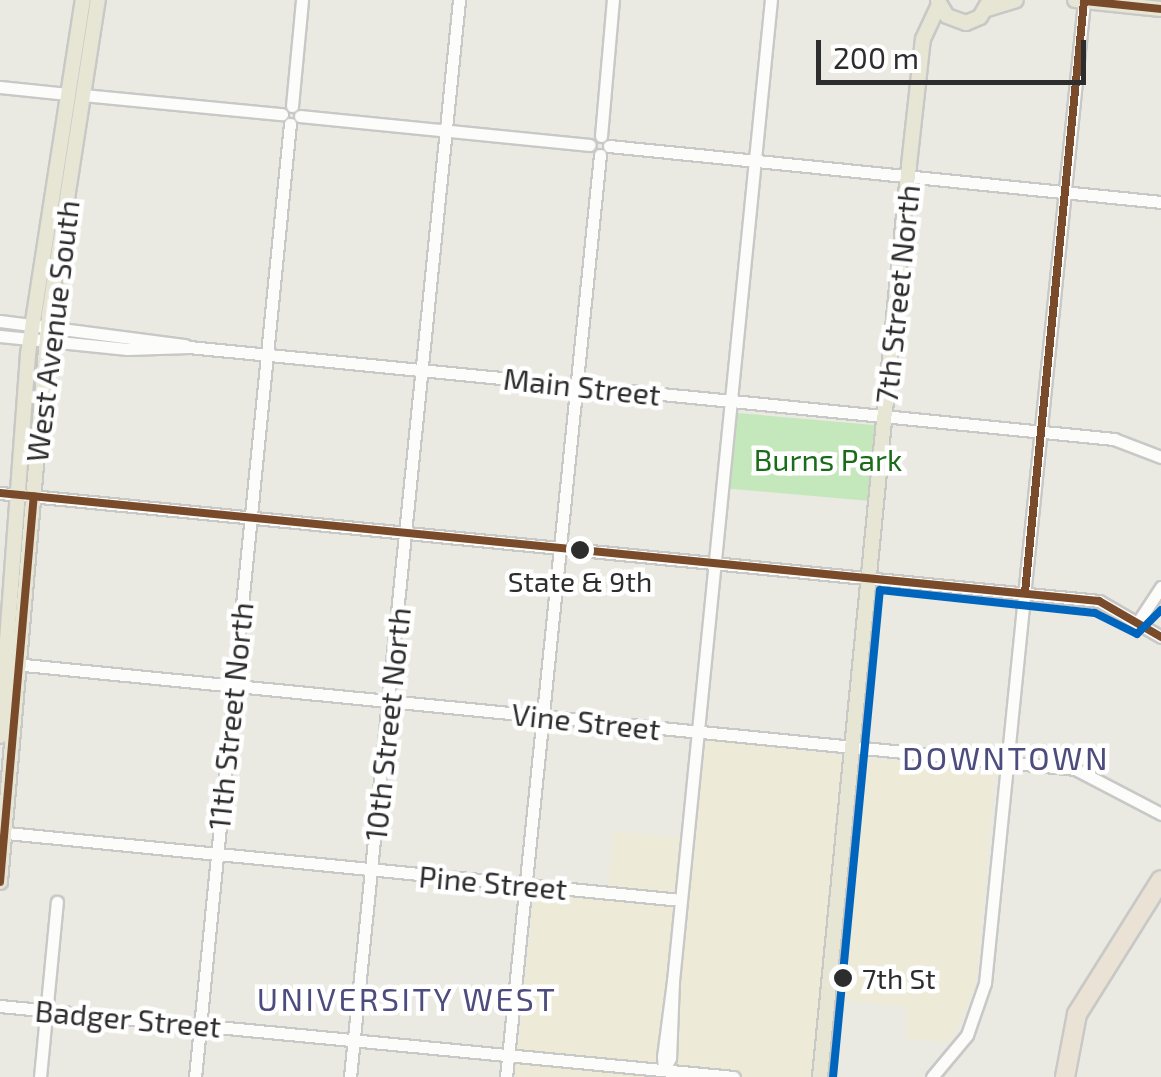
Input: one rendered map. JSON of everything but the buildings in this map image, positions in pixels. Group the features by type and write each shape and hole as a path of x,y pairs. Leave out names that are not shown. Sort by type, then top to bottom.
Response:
{"highway":[{"path":"1065,1077 1077,1014 1161,880"}],"main road":[{"name":"West Avenue South","path":"9,663 34,496 39,333 75,94 82,0"},
{"name":"West Avenue South","path":"75,94 98,0"},
{"path":"924,48 940,26 971,22 988,5 1016,0"},
{"path":"1075,0 1145,4 1161,9"},
{"path":"938,1 955,22"},
{"name":"7th Street North","path":"820,1077 908,177 924,48 938,1"},
{"path":"0,882 7,833 9,663 18,495 39,333"},
{"path":"0,736 9,663"}],"street":[{"name":"11th Street North","path":"196,1077 302,0"},
{"name":"10th Street North","path":"350,1077 459,0"},
{"path":"506,1077 613,0"},
{"path":"664,1075 770,0"},
{"path":"932,1077 966,1034 983,994 1084,1"},
{"path":"0,86 1161,202"},
{"path":"0,321 39,333"},
{"path":"0,336 39,333"},
{"name":"Main Street","path":"39,333 1127,440 1161,457"},
{"path":"0,493 1025,592 1106,602 1161,636"},
{"path":"1138,622 1161,587"},
{"name":"Vine Street","path":"9,663 1085,771 1161,814"},
{"name":"Pine Street","path":"7,833 680,900"},
{"path":"40,1077 56,902"},
{"name":"Badger Street","path":"0,1006 508,1055 664,1075 734,1077"}],"shaded area":[{"path":"706,740 995,773 976,986 950,1043 906,1038 908,1007 819,998 811,1077 515,1077 535,893 606,899 614,831 695,839"}],"green space":[{"name":"Burns Park","path":"737,413 876,425 870,501 730,489"}],"transit line":[{"path":"1025,592 1084,1 1161,9"},
{"path":"0,493 1099,601 1161,637"},
{"path":"0,882 34,496"},
{"path":"833,1077 880,590 1095,613 1137,634 1161,610"}],"place":[{"name":"State & 9th","path":"580,550"},
{"name":"7th St","path":"843,978"}],"district":[{"name":"DOWNTOWN","path":"1006,757"},
{"name":"UNIVERSITY WEST","path":"407,998"}]}
